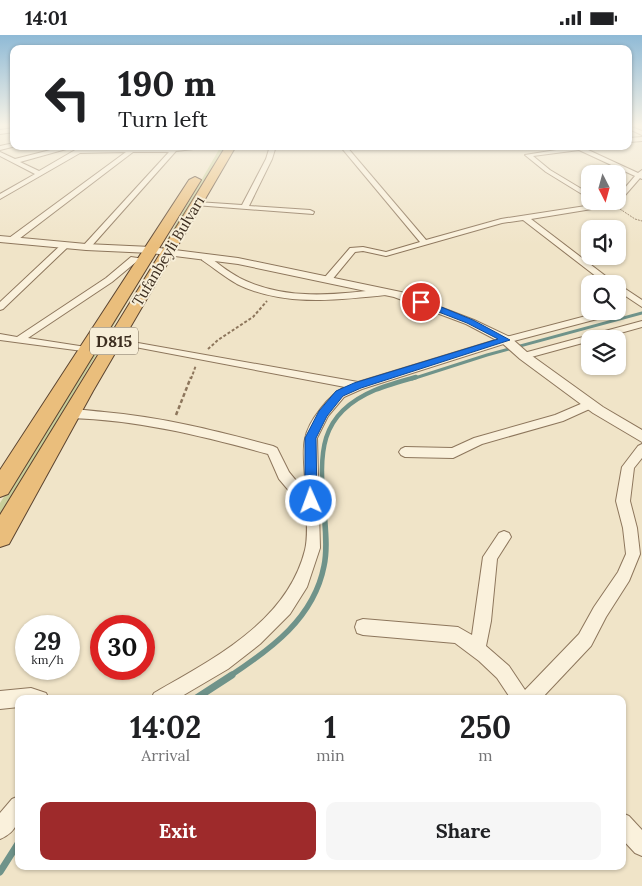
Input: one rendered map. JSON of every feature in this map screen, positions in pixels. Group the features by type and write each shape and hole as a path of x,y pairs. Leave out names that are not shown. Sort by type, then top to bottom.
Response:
{"highway":[{"name":"Tufanbeyli Bulvarı","path":"0,488 7,465 86,350 204,166"},
{"name":"Tufanbeyli Bulvarı","path":"0,537 114,339 219,166"}],"street":[{"path":"24,166 40,174"},
{"path":"1,196 52,166"},
{"path":"12,240 112,166"},
{"path":"86,247 160,166"},
{"path":"244,207 266,166"},
{"path":"359,166 415,233 426,243"},
{"path":"541,166 581,191"},
{"path":"620,166 641,175 626,191"},
{"path":"197,204 310,212"},
{"path":"328,279 353,250 363,249 386,254 501,221 581,206"},
{"path":"524,217 600,275"},
{"path":"0,239 147,255"},
{"path":"0,307 66,245"},
{"path":"18,340 109,280 134,259 147,255 168,253 238,261 386,292 437,308 470,321 507,341 524,356 590,404 642,437"},
{"path":"205,258 242,283 273,295 316,299 386,292"},
{"path":"167,695 222,663 254,638 284,609 302,582 313,548 310,487 311,438 323,414 340,394 358,386 507,341 630,308"},
{"path":"524,356 642,323"},
{"path":"0,337 86,350"},
{"path":"114,339 358,386"},
{"path":"405,452 453,453 478,441 559,418 590,404"},
{"path":"70,414 96,414 129,419 232,439 273,451 284,475 295,488 310,487"},
{"path":"533,695 586,640 600,612 624,576 633,554 630,528 623,501 628,467 642,449"},
{"path":"477,649 484,621 490,557 504,537"},
{"path":"362,627 458,635 503,672 518,695"},
{"path":"0,700 15,699"},
{"path":"0,829 15,811"},
{"path":"626,828 642,846"}],"path":[{"path":"622,210 635,219 642,221"}],"green space":[{"path":"210,166 214,166 165,248 162,248"},
{"path":"151,262 0,518 0,503"}],"waterway":[{"path":"412,379 487,355 642,313"},
{"path":"324,510 323,454 332,424 356,400 375,390 416,377"},
{"path":"230,676 275,643 301,617 311,601 319,585 326,552 324,509"},
{"path":"201,695 232,675"},
{"path":"0,872 15,848"}],"route":[{"path":"311,501 311,438 323,414 340,394 358,386 506,340 470,321 421,302"}]}
